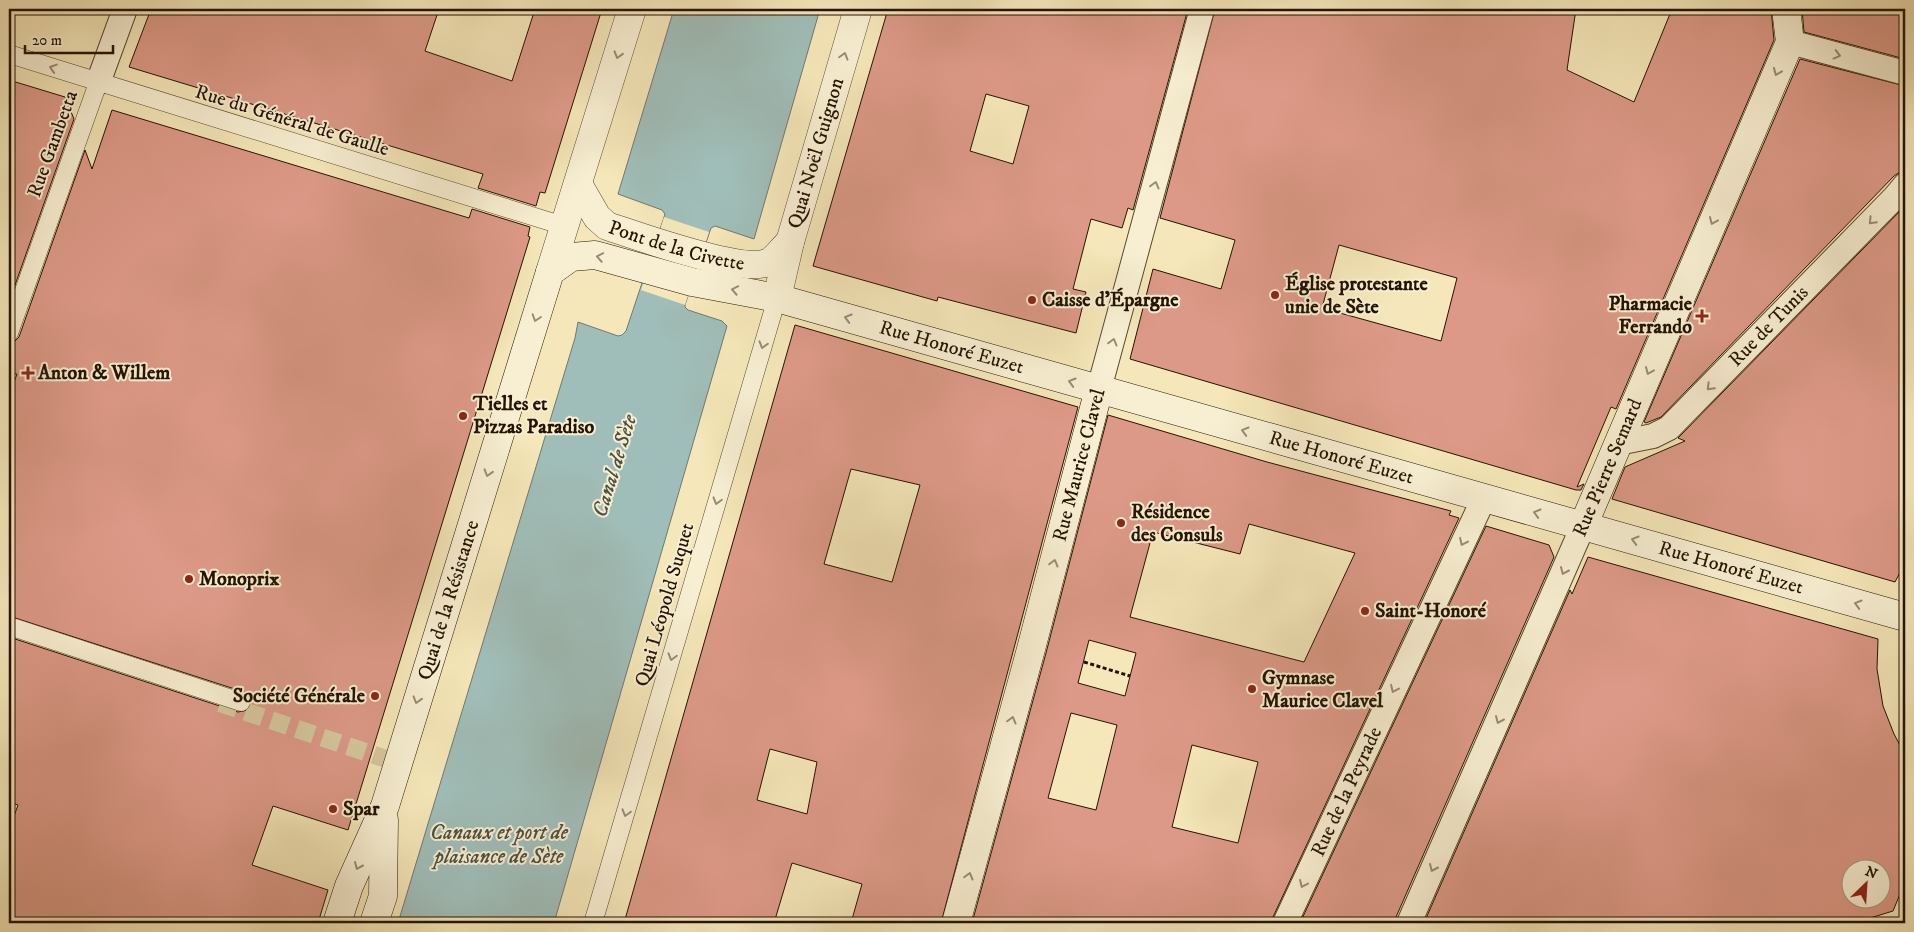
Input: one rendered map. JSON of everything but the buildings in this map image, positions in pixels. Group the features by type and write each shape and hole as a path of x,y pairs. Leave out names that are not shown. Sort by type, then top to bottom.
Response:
{"main road":[{"name":"Quai de la Résistance","path":"337,923 349,886 385,806 632,9"},
{"name":"Quai Noël Guignon","path":"777,298 790,242 858,9"},
{"path":"1786,9 1790,42"},
{"name":"Rue Pierre Semard","path":"1584,526 1790,42"},
{"name":"Pont de la Civette","path":"578,184 597,217 607,226 701,256 754,265 771,261 790,242"},
{"name":"Pont de la Civette","path":"550,272 572,257 595,255 692,282 777,298"},
{"name":"Rue Honoré Euzet","path":"777,298 1905,617"},
{"name":"Rue Maurice Clavel","path":"956,923 1031,649 1099,389"},
{"path":"374,923 383,896 385,806"}],"street":[{"path":"98,83 125,9"},
{"name":"Rue Maurice Clavel","path":"1099,389 1202,9"},
{"path":"1790,42 1905,74"},
{"name":"Rue du Général de Gaulle","path":"9,54 564,226"},
{"name":"Rue Gambetta","path":"9,333 98,83"},
{"name":"Rue de Tunis","path":"1618,443 1653,436 1669,428 1905,185"},
{"name":"Quai Léopold Suquet","path":"593,923 777,298"},
{"name":"Rue de la Peyrade","path":"1285,923 1484,498"},
{"name":"Rue Pierre Semard","path":"1409,923 1584,526"},
{"path":"9,626 241,702"}],"path":[{"path":"1084,662 1130,676"}],"water":[{"name":"Canaux et port de plaisance de Sète","path":"674,9 820,9 754,239 715,226 711,228 685,305 688,310 722,321 727,326 554,923 398,923 575,338 578,322 618,336 626,331 665,214 662,210 618,194"}],"pier":[{"path":"664,217 709,232 685,305 641,290"}],"tunnel":[{"path":"220,703 398,763"}],"place":[{"name":"Église protestante unie de Sète","path":"1275,295"},
{"name":"Caisse d'Épargne","path":"1032,300"},
{"name":"Pharmacie Ferrando","path":"1702,316"},
{"name":"Anton & Willem","path":"28,373"},
{"name":"Tielles et Pizzas Paradiso","path":"463,416"},
{"name":"Résidence des Consuls","path":"1121,523"},
{"name":"Monoprix","path":"189,579"},
{"name":"Saint-Honoré","path":"1365,611"},
{"name":"Gymnase Maurice Clavel","path":"1252,689"},
{"name":"Société Générale","path":"375,696"},
{"name":"Spar","path":"333,809"}],"water label":[{"name":"Canal de Sète","path":"615,466"}]}
